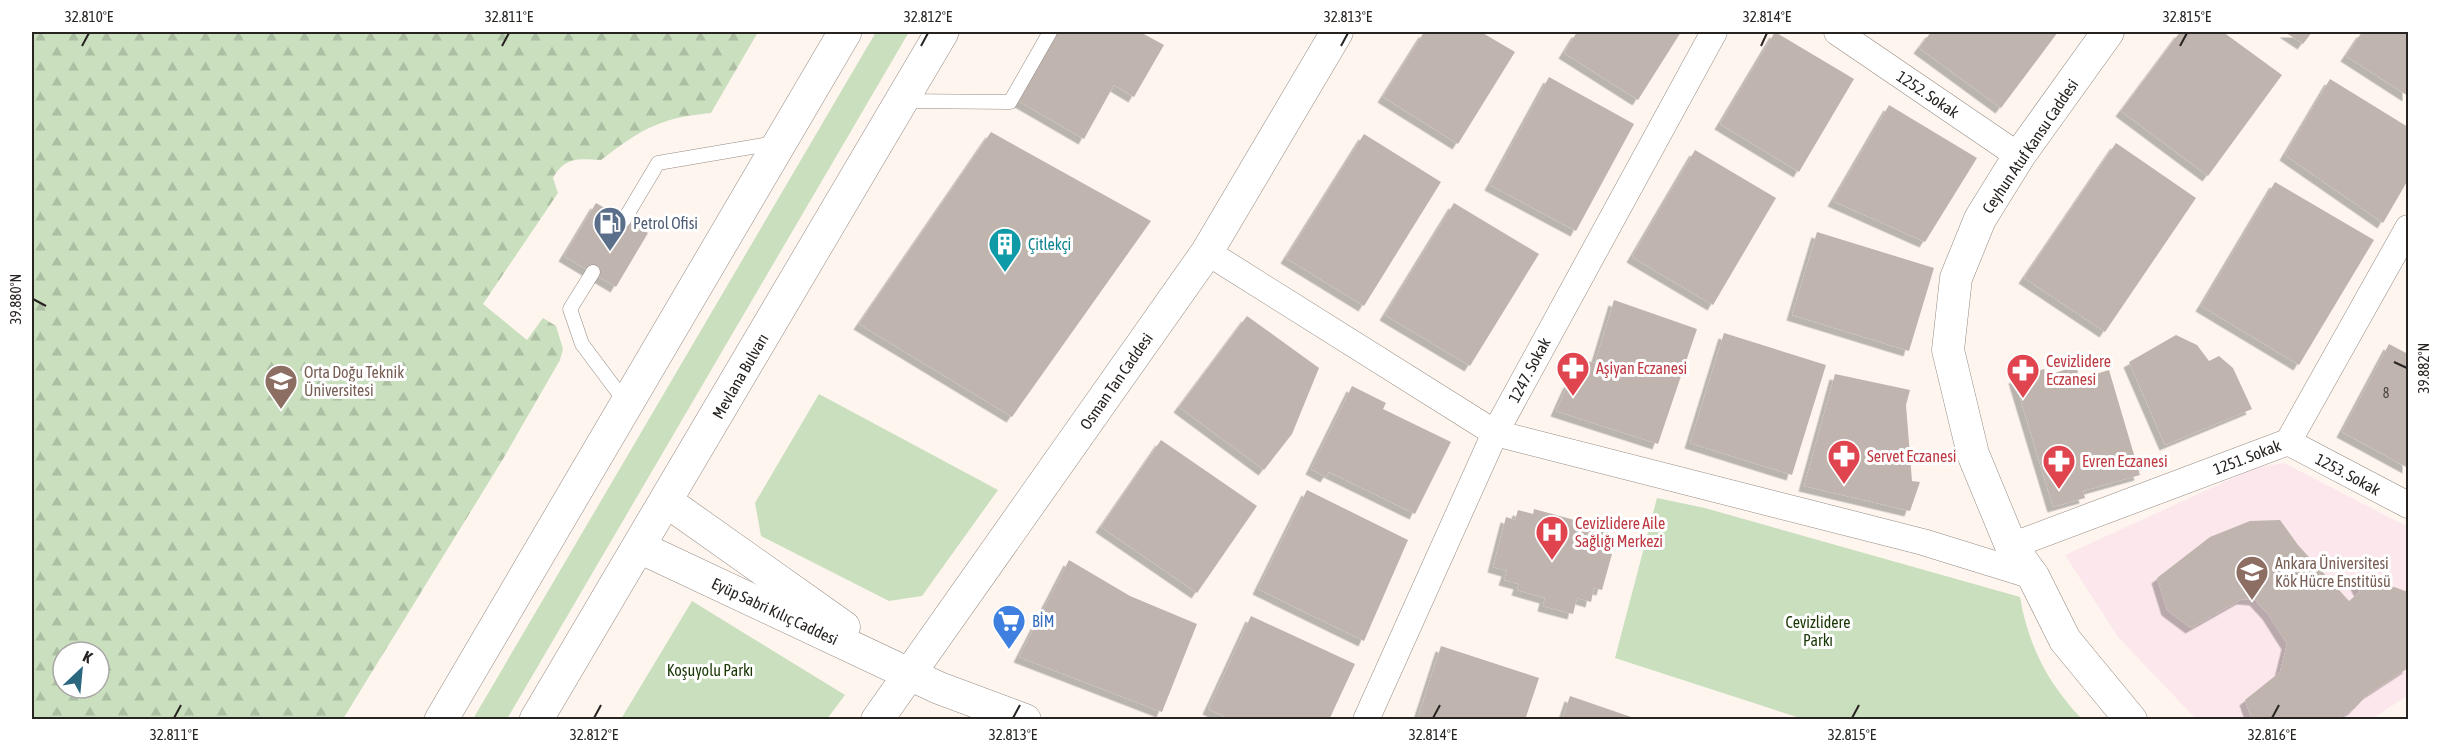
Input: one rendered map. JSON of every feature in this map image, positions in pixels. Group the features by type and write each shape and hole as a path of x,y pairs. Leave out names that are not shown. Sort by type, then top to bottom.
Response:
{"highway":[{"path":"441,720 845,32"},
{"name":"Mevlana Bulvarı","path":"536,720 942,32"}],"street":[{"name":"Osman Tan Caddesi","path":"877,720 1207,252 1337,32"},
{"name":"1247. Sokak","path":"1366,720 1495,433 1714,32"},
{"name":"1252. Sokak","path":"1837,32 2019,156"},
{"name":"Ceyhun Atuf Kansu Caddesi","path":"2108,32 2019,156 1980,219 1956,278 1948,350 1973,454 2011,546 2033,576 2065,640 2131,720"},
{"name":"1251. Sokak","path":"2011,546 2288,442 2409,228"},
{"path":"1207,252 1495,433 1923,542 2033,576"},
{"name":"1253. Sokak","path":"2288,442 2409,505"},
{"name":"Eyüp Sabri Kılıç Caddesi","path":"666,501 910,674"},
{"path":"707,579 703,568 708,556 713,551 729,546"},
{"name":"Eyüp Sabri Kılıç Caddesi","path":"639,547 967,700 1025,720"}],"lane":[{"path":"901,101 1010,102 1050,32"},
{"path":"624,220 658,163 780,142"},
{"path":"593,272 570,309 582,344 627,404"}],"shaded area":[{"name":"Ankara Üniversitesi Kök Hücre Enstitüsü","path":"2284,463 2408,527 2408,695 2372,719 2196,719 2118,637 2065,555 2255,468"}],"green space":[{"name":"Orta Doğu Teknik Üniversitesi","path":"32,32 758,32 711,113 664,122 628,140 601,160 579,159 568,162 553,178 558,193 483,304 527,340 543,318 556,326 563,349 560,360 503,459 343,719 32,719"},
{"path":"876,32 909,32 507,719 473,719"},
{"path":"819,394 998,490 922,596 889,601 761,536 755,503"},
{"name":"Cevizlidere Parkı","path":"1657,498 1705,508 2020,597 2028,631 2041,663 2059,692 2082,719 1803,719 1615,658"},
{"name":"Koşuyolu Parkı","path":"692,601 845,695 827,719 621,719"}],"building":[{"path":"1054,32 1140,32 1164,45 1134,97 1114,85 1084,139 1015,99"},
{"path":"1424,32 1481,32 1515,52 1458,144 1383,97"},
{"path":"1577,32 1681,32 1638,100 1564,53"},
{"path":"1775,32 1854,79 1799,172 1720,124"},
{"path":"1931,32 2058,32 2001,108 1919,48"},
{"path":"2180,32 2223,32 2282,75 2208,176 2121,111"},
{"path":"2285,32 2312,32 2303,44"},
{"path":"2362,32 2408,32 2408,96 2346,56"},
{"path":"1549,77 1634,124 1576,231 1490,185"},
{"path":"2330,79 2408,127 2408,180 2383,223 2285,155"},
{"path":"1889,105 1977,158 1925,242 1833,201"},
{"name":"Çitlekçi","path":"991,132 1151,221 1012,417 859,324"},
{"path":"1364,134 1441,182 1364,306 1286,258"},
{"path":"2116,143 2196,198 2105,332 2024,278"},
{"path":"1695,150 1776,198 1713,305 1632,257"},
{"path":"2275,182 2374,240 2299,365 2201,306"},
{"path":"596,203 648,233 616,287 564,256"},
{"path":"1454,203 1539,254 1470,366 1385,315"},
{"path":"1817,232 1934,268 1909,351 1792,315"},
{"path":"1614,300 1697,329 1658,444 1556,411 1568,384 1587,361 1595,363"},
{"path":"1247,316 1319,368 1292,434 1264,470 1179,407"},
{"path":"1724,333 1826,365 1792,475 1690,443"},
{"path":"2176,335 2197,345 2209,361 2219,356 2233,368 2252,409 2165,445 2129,362"},
{"path":"2389,344 2408,354 2408,468 2342,432"},
{"path":"2076,366 2080,379 2109,370 2140,475 2083,491 2085,498 2053,507 2014,378 2044,369 2046,376"},
{"path":"1835,374 1910,390 1906,405 1912,481 1920,482 1910,511 1804,486"},
{"path":"1352,386 1386,403 1383,409 1451,442 1415,514 1329,472 1326,477 1311,469"},
{"path":"1161,440 1257,506 1197,593 1101,527"},
{"path":"1307,490 1408,540 1364,641 1258,589"},
{"name":"Cevizlidere Aile Sağlığı Merkezi","path":"1534,509 1611,530 1605,552 1612,554 1602,590 1594,588 1591,602 1577,598 1573,614 1543,606 1545,598 1517,590 1519,584 1504,580 1507,571 1493,567 1506,517 1515,520 1518,510 1533,514"},
{"name":"Ankara Üniversitesi Kök Hücre Enstitüsü","path":"2280,520 2298,545 2349,601 2360,592 2356,584 2369,578 2408,592 2408,668 2367,695 2354,709 2334,720 2252,720 2245,700 2280,672 2287,644 2268,614 2255,600 2242,599 2191,628 2167,610 2157,578 2210,537 2250,521"},
{"path":"1069,560 1130,596 1197,624 1162,712 1019,657"},
{"path":"1251,616 1355,664 1329,720 1231,720 1208,709"},
{"path":"1441,646 1539,678 1525,720 1417,720"},
{"path":"1570,696 1637,719 1637,720 1562,720"}],"place":[{"name":"Petrol Ofisi","path":"610,252"},
{"name":"Çitlekçi","path":"1005,273"},
{"name":"Aşiyan Eczanesi","path":"1573,397"},
{"name":"Cevizlidere Eczanesi","path":"2023,399"},
{"name":"Orta Doğu Teknik Üniversitesi","path":"281,410"},
{"name":"Servet Eczanesi","path":"1844,485"},
{"name":"Evren Eczanesi","path":"2059,490"},
{"name":"Cevizlidere Aile Sağlığı Merkezi","path":"1552,561"},
{"name":"Ankara Üniversitesi Kök Hücre Enstitüsü","path":"2252,601"},
{"name":"BİM","path":"1009,650"}]}
